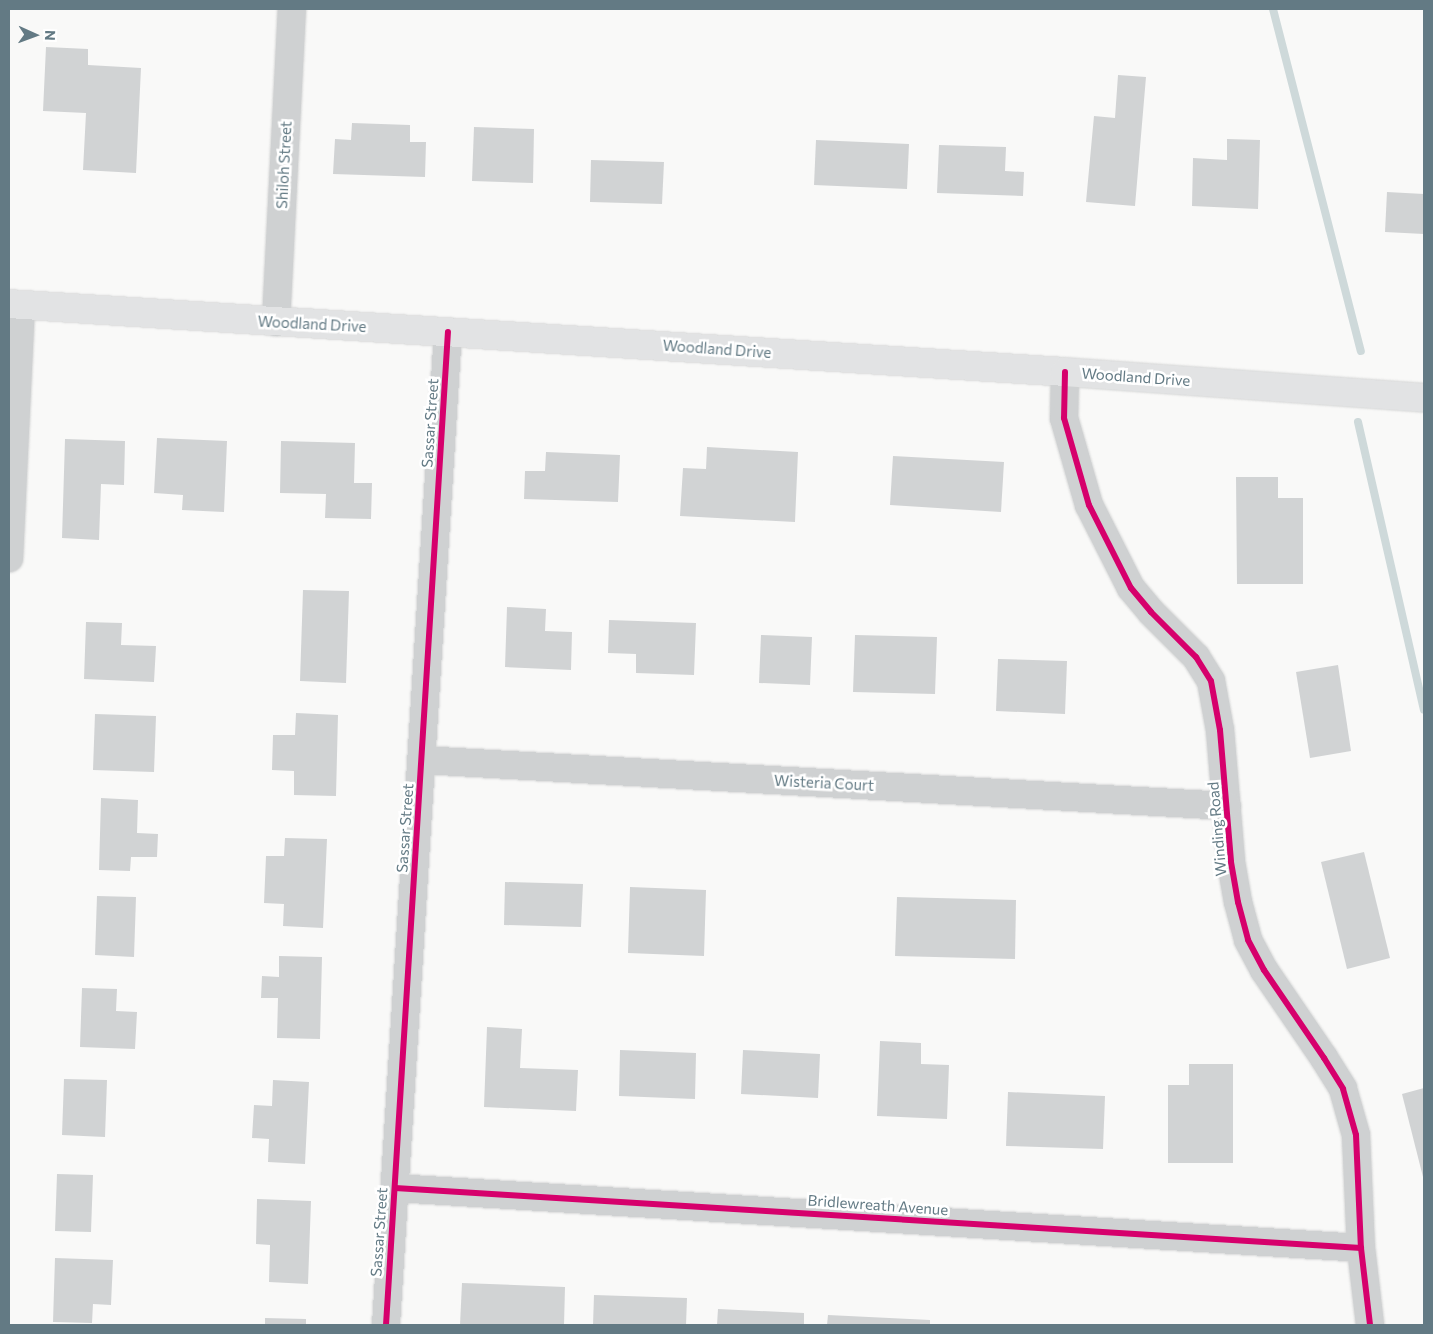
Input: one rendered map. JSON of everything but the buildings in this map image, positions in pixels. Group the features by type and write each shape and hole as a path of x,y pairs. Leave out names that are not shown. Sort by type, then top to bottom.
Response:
{"main road":[{"name":"Woodland Drive","path":"15,304 1064,372 1424,398"}],"street":[{"name":"Shiloh Street","path":"276,322 292,9"},
{"path":"9,558 15,304"},
{"name":"Sassar Street","path":"386,1325 448,332"},
{"name":"Winding Road","path":"1064,372 1064,418 1089,505 1132,588 1151,612 1196,657 1211,681 1220,730 1231,862 1238,902 1248,940 1264,970 1343,1089 1356,1135 1361,1248 1370,1325"},
{"name":"Wisteria Court","path":"422,760 1227,806"},
{"name":"Bridlewreath Avenue","path":"395,1188 1361,1248"}],"waterway":[{"path":"1273,9 1361,351"},
{"path":"1358,422 1424,710"}],"cycle path":[{"path":"386,1325 448,332"},
{"path":"1065,372 1064,418 1089,505 1131,588 1151,612 1196,657 1211,681 1220,730 1231,862 1238,902 1248,940 1264,970 1343,1089 1356,1135 1361,1248 1370,1325"},
{"path":"395,1188 1361,1248"}]}
